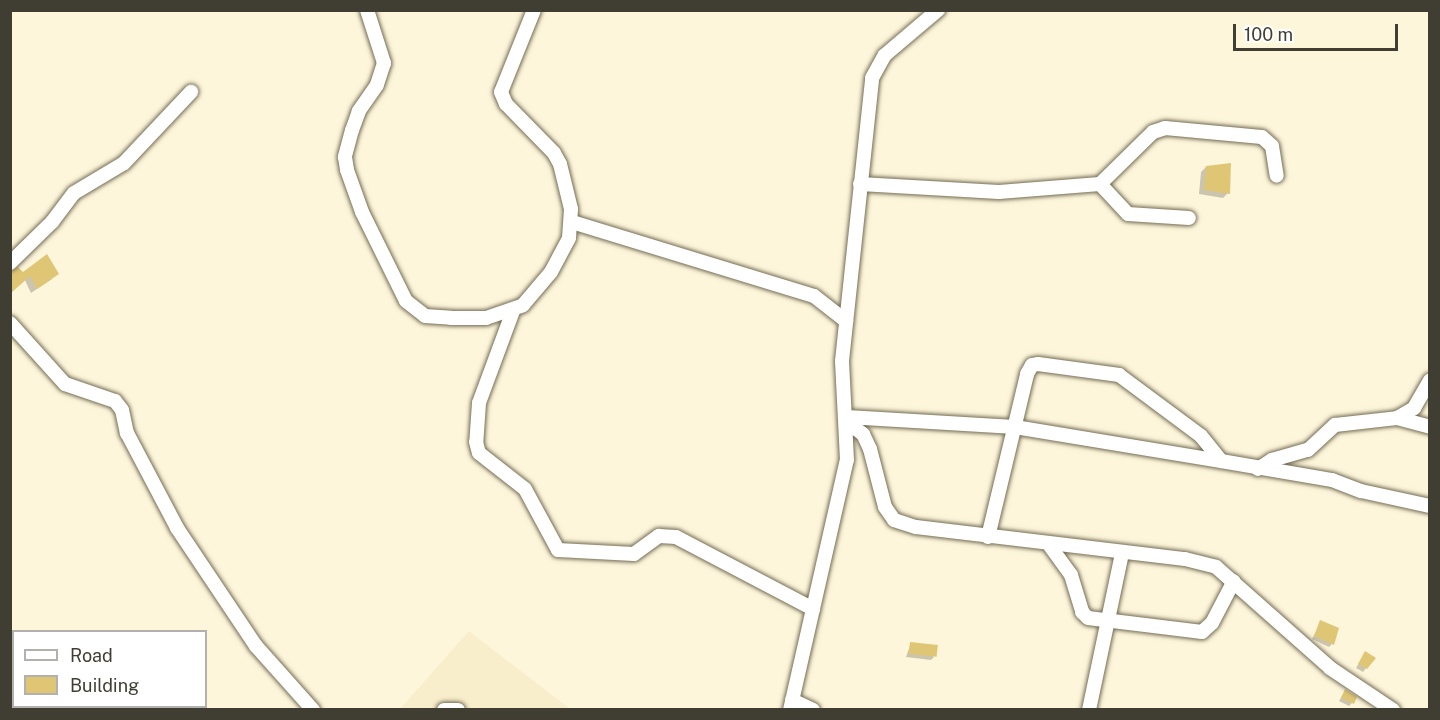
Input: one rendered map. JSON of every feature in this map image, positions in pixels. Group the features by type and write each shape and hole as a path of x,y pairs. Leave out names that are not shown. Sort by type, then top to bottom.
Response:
{"street":[{"path":"367,10 384,63 377,85 359,111 345,157 370,229 406,301 417,312 451,318 486,318 513,311 532,297 562,256 572,222 565,180 554,153 506,104 501,92 534,10"},
{"path":"813,710 791,705 844,478 847,419 842,374 867,106 877,66 906,36 938,10"},
{"path":"10,262 52,222 74,193 124,163 192,92"},
{"path":"860,184 999,192 1100,184 1153,132 1165,128 1262,137 1272,146 1277,176"},
{"path":"1100,184 1128,214 1189,218"},
{"path":"572,222 808,293 825,301 846,321"},
{"path":"513,311 479,403 476,442 479,453 525,489 558,550 634,554 659,536 676,537 813,609"},
{"path":"10,323 65,384 115,401 122,410 127,433 177,528 256,646 313,710"},
{"path":"988,537 1032,365 1114,373 1201,436 1221,461"},
{"path":"1397,418 1414,408 1430,380"},
{"path":"1258,469 1272,460 1308,450 1335,425 1397,418 1430,427"},
{"path":"847,419 1015,427 1332,480 1361,491 1430,506"},
{"path":"847,419 863,434 870,449 889,516 916,527 1050,546 1200,562 1216,567 1234,580 1330,668 1393,710"},
{"path":"1050,546 1071,575 1084,616 1202,632 1212,623 1234,580"},
{"path":"1089,710 1122,554"},
{"path":"444,710 458,710"}],"shaded area":[{"path":"469,631 570,709 399,710"}],"building":[{"path":"1231,163 1230,194 1204,190 1206,166"},
{"path":"47,254 59,274 37,289 30,276 10,294 10,272 18,267 23,272"},
{"path":"1320,620 1339,628 1334,645 1314,636"},
{"path":"910,642 938,645 937,657 909,654"},
{"path":"1365,651 1376,658 1367,669 1358,664"},
{"path":"1345,689 1357,697 1354,704 1341,698"}]}
